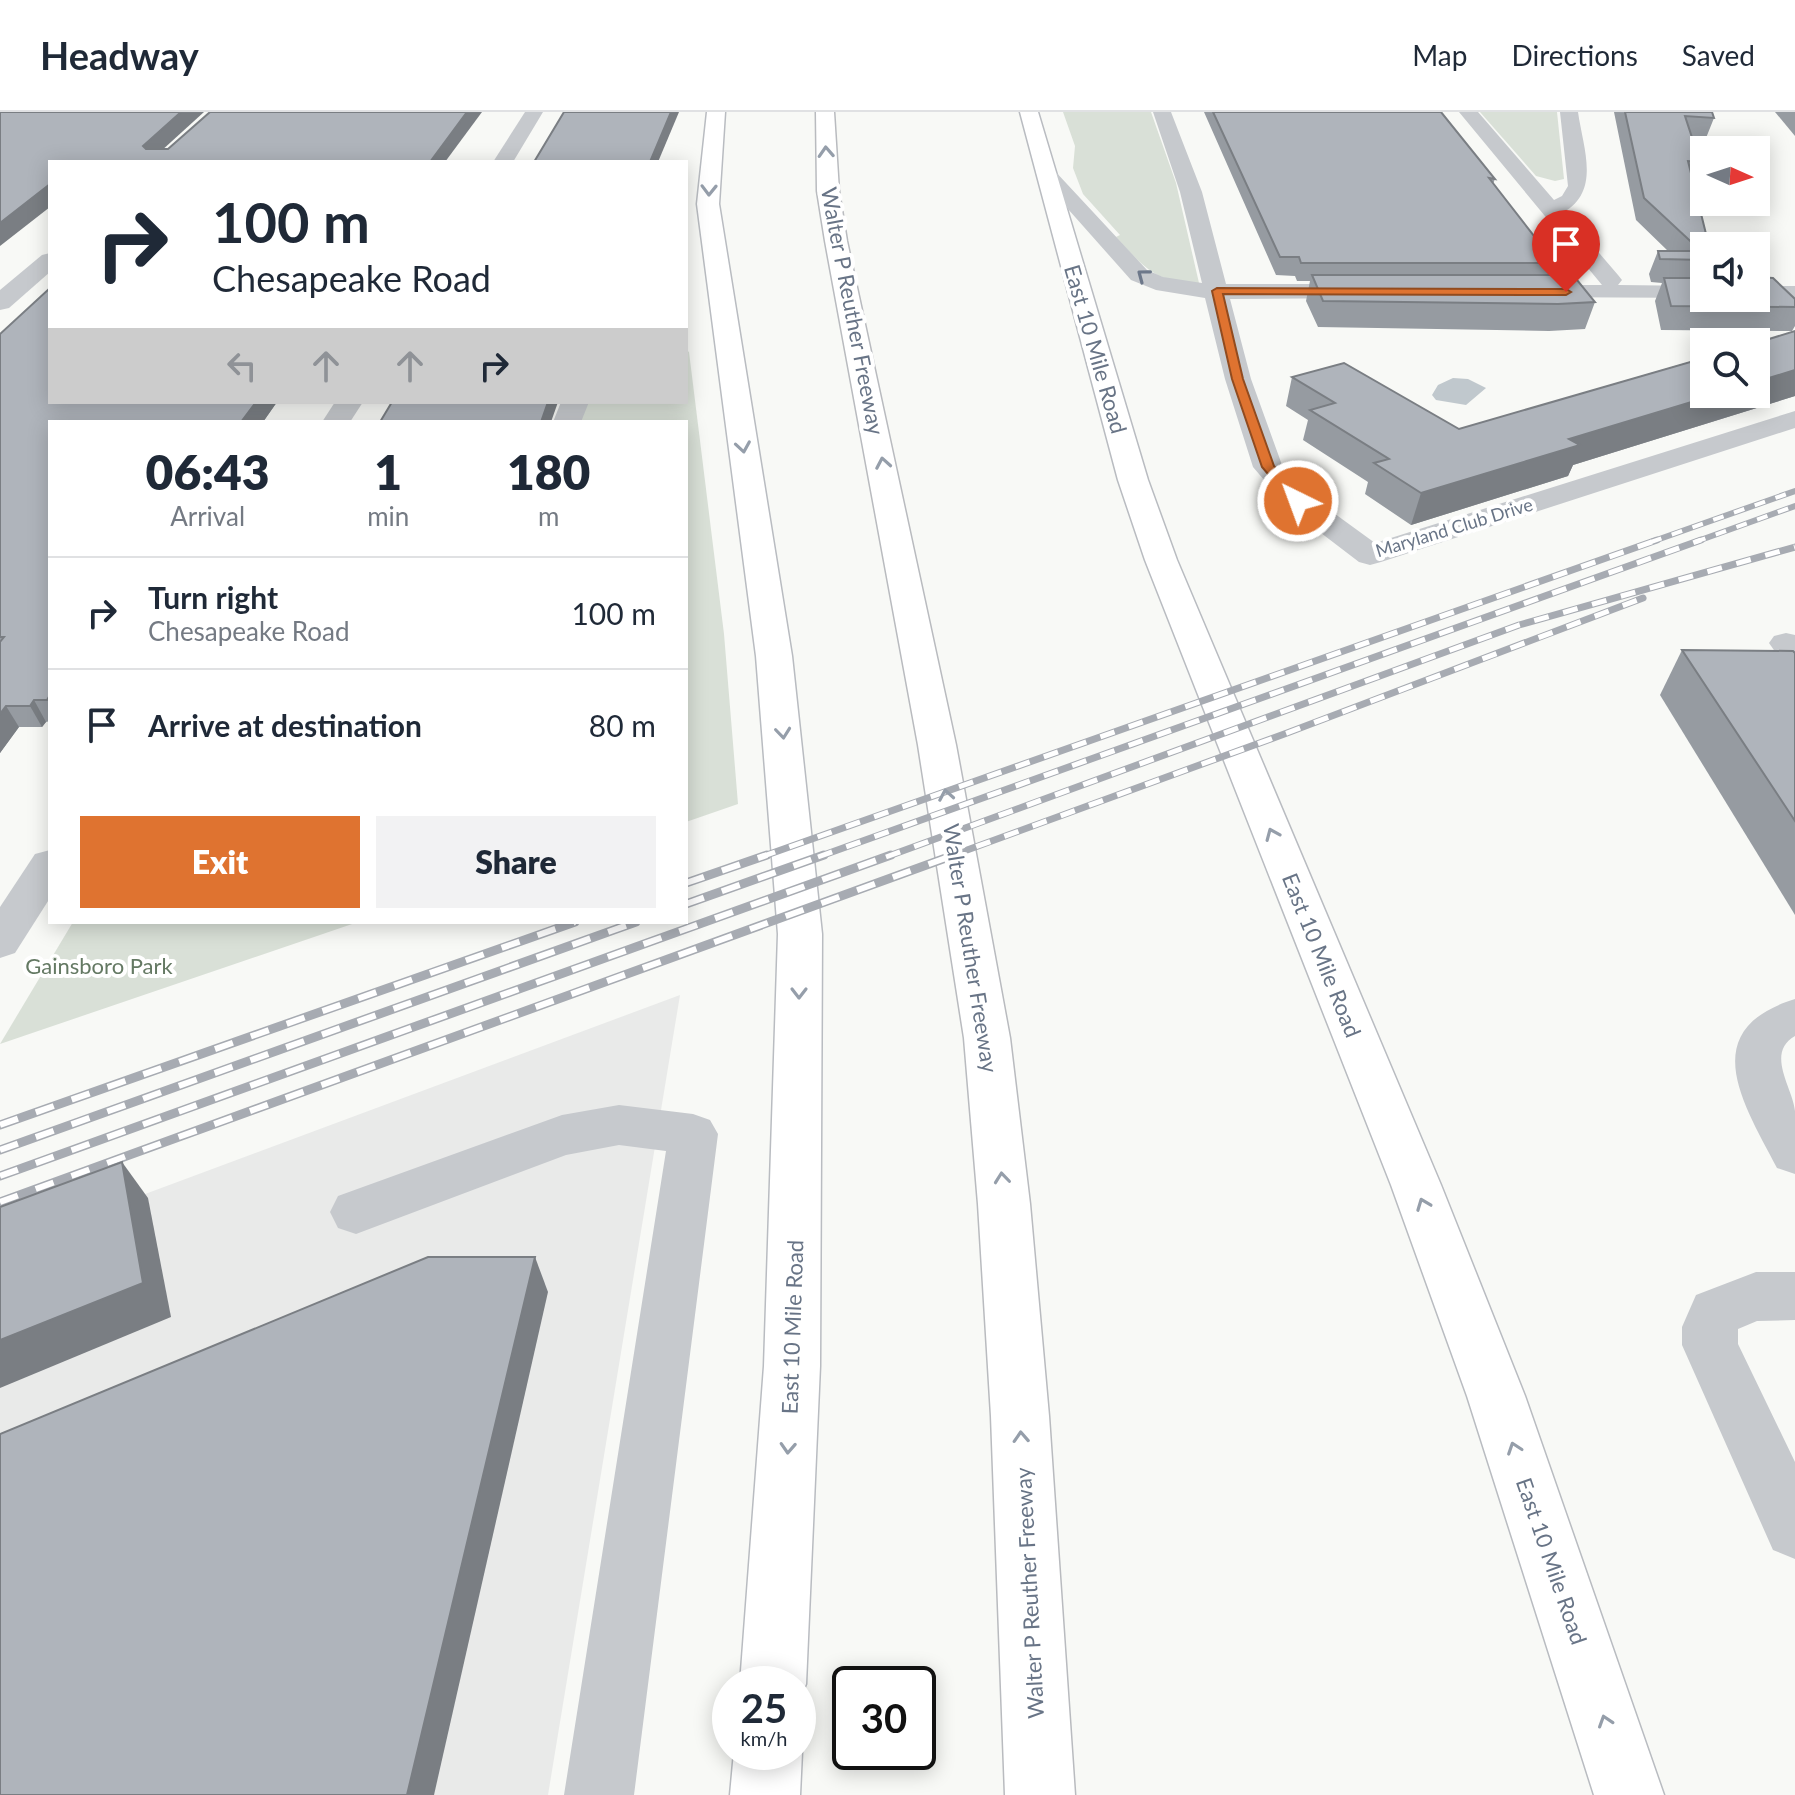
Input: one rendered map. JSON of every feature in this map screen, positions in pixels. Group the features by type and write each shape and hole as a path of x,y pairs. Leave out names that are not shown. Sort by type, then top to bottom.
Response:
{"main road":[{"name":"East 10 Mile Road","path":"716,112 708,204 774,656 800,934 792,1366 774,1666"},
{"name":"Walter P Reuther Freeway","path":"825,112 828,191 836,241 937,745 987,1038 1019,1401 1040,1795"},
{"name":"East 10 Mile Road","path":"1029,112 1133,480 1161,560 1416,1185 1496,1396 1629,1795"},
{"path":"765,1795 767,1770"}],"street":[{"path":"504,160 534,112"},
{"path":"1162,112 1191,192 1217,291"},
{"path":"1468,112 1610,280"},
{"path":"1553,210 1570,200 1578,186 1569,112"},
{"path":"1046,173 1145,280 1175,288 1217,291 1394,291"},
{"path":"0,303 10,287 48,261"},
{"path":"10,287 48,287"},
{"name":"Maryland Club Drive","path":"1217,291 1238,379 1268,467 1298,501 1370,555 1795,419"},
{"path":"1503,292 1690,293"},
{"path":"1770,293 1795,293"},
{"path":"0,942 48,867"},
{"path":"1795,1016 1784,1019 1766,1033 1758,1053 1758,1063 1767,1102 1795,1153"},
{"path":"356,1212 562,1135 619,1125 693,1134 599,1795"},
{"path":"1795,1296 1756,1297 1715,1313 1710,1327 1710,1345 1795,1528"}],"shaded area":[{"path":"1453,378 1468,379 1486,388 1466,405 1436,400 1432,395 1438,385"},
{"path":"680,995 548,1795 0,1795 0,1248"}],"green space":[{"path":"1063,112 1151,112 1176,183 1199,283 1161,276 1135,257 1116,237 1120,235 1083,194 1073,168 1075,146"},
{"path":"1480,112 1557,112 1564,179 1555,181 1536,176"},
{"path":"689,352 724,634 738,804 688,821 688,420 580,420 586,404 688,404"},
{"name":"Gainsboro Park","path":"72,924 352,924 0,1044"}],"building":[{"path":"0,112 181,112 143,146 146,149 168,149 210,112 467,112 431,160 48,160 48,186 0,223"},
{"path":"564,112 671,112 651,160 535,160"},
{"path":"1213,112 1441,112 1495,179 1489,178 1555,263 1301,263 1299,257 1280,257"},
{"path":"1625,112 1712,112 1714,118 1685,116 1692,136 1688,161 1690,216 1702,216 1706,232 1690,232 1690,241 1644,198"},
{"path":"1658,251 1690,251 1690,260 1660,259"},
{"path":"1312,275 1573,275 1595,302 1323,301"},
{"path":"1664,278 1690,278 1690,306 1671,306"},
{"path":"1770,278 1795,299 1795,307 1770,307"},
{"path":"48,290 48,404 254,404 242,420 48,420 48,698 34,700 30,706 6,706 0,714 0,642 4,637 0,637 0,334"},
{"path":"1795,331 1795,370 1770,378 1770,339"},
{"path":"1690,362 1690,402 1569,439 1580,445 1421,493 1374,463 1389,459 1310,410 1335,403 1292,377 1344,363 1459,429"},
{"path":"391,404 547,404 542,420 381,420"},
{"path":"1682,650 1795,653 1795,821"},
{"path":"122,1162 143,1283 0,1340 0,1207"},
{"path":"428,1257 535,1257 407,1795 0,1795 0,1434"}],"railway":[{"path":"1651,542 1795,491"},
{"path":"1695,542 1795,506"},
{"path":"761,857 1657,540"},
{"path":"818,857 1701,540"},
{"path":"886,857 1519,625 1795,547"},
{"path":"948,857 1643,598"},
{"path":"688,882 767,855"},
{"path":"688,903 824,855"},
{"path":"0,1176 891,855"},
{"path":"0,1202 954,855"},
{"path":"0,1125 569,924"},
{"path":"0,1150 630,924"}],"route":[{"path":"1298,501 1268,467 1238,379 1217,291 1566,292"}]}
